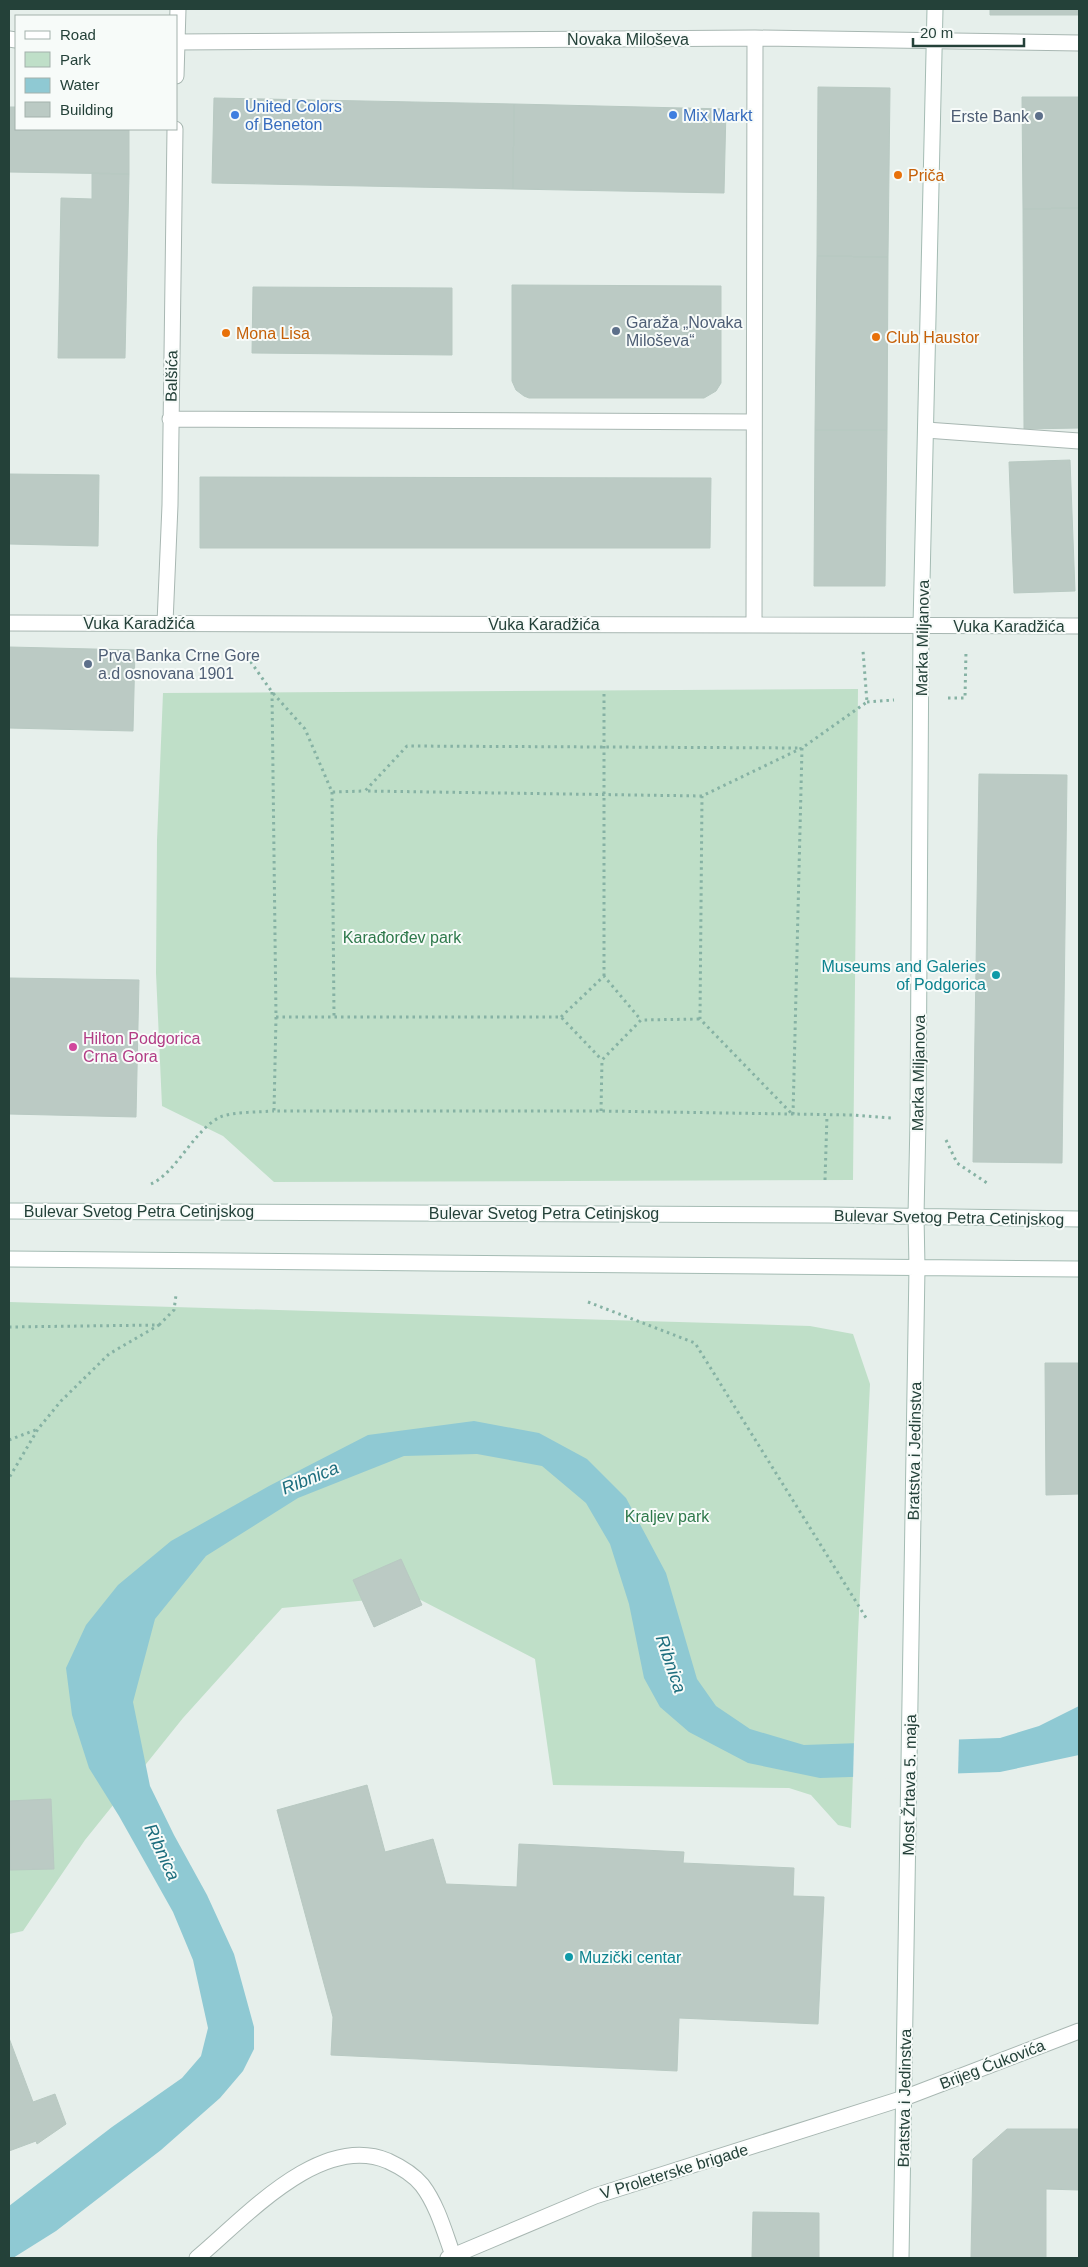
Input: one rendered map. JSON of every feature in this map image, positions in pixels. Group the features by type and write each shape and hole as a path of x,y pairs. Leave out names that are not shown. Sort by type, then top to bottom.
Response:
{"street":[{"name":"Marka Miljanova","path":"917,1267 921,626 935,9"},
{"name":"Novaka Miloševa","path":"178,42 755,38 1079,43"},
{"path":"754,625 755,38"},
{"name":"Balšića","path":"165,623 170,505 175,130"},
{"path":"170,419 754,422"},
{"path":"926,430 1079,441"},
{"name":"Vuka Karadžića","path":"9,623 1079,626"},
{"name":"Bulevar Svetog Petra Cetinjskog","path":"9,1211 916,1216 1079,1219"},
{"path":"9,1259 1079,1269"},
{"name":"Bratstva i Jedinstva","path":"911,1634 917,1267"},
{"name":"Most Žrtava 5. maja","path":"907,1937 911,1634"},
{"name":"Bratstva i Jedinstva","path":"901,2258 907,1937"},
{"name":"Brijeg Ćukovića","path":"904,2098 1079,2031"},
{"name":"V Proleterske brigade","path":"452,2257 595,2196 904,2098"},
{"path":"198,2258 284,2184 327,2161 343,2156 360,2156 384,2160 397,2165 421,2184 431,2198 452,2257"}],"path":[{"path":"224,624 272,692 306,729 332,792 334,1016"},
{"path":"272,692 276,1017 274,1111"},
{"path":"604,692 604,976 642,1020"},
{"path":"332,792 702,796 802,748 857,707"},
{"path":"365,791 407,746 802,748"},
{"path":"793,1115 802,748"},
{"path":"702,796 700,1018 793,1115"},
{"path":"276,1017 561,1017 604,976"},
{"path":"561,1017 602,1060"},
{"path":"601,1111 602,1060 642,1020 700,1018"},
{"path":"146,1185 154,1182 206,1128 222,1116 274,1111 601,1111 827,1115 918,1120 945,1138 957,1163 987,1183"},
{"path":"825,1180 827,1115"},
{"path":"9,1478 38,1429 61,1401 109,1354 159,1325 174,1310 176,1295"},
{"path":"588,1302 695,1343 868,1621"},
{"path":"9,1327 159,1325"},
{"path":"9,1440 38,1429"}],"green space":[{"name":"Karađorđev park","path":"858,689 853,1180 274,1182 223,1136 162,1106 156,973 157,840 163,693"},
{"name":"Kraljev park","path":"9,1302 810,1326 853,1334 870,1384 851,1828 838,1825 811,1795 789,1788 553,1785 535,1659 413,1596 282,1608 183,1718 85,1840 23,1931 9,1934"}],"water":[{"name":"Ribnica","path":"474,1421 539,1433 587,1459 626,1498 666,1573 697,1679 716,1706 750,1729 804,1745 1000,1738 1039,1726 1079,1706 1079,1755 1000,1772 820,1778 748,1763 689,1732 660,1707 644,1678 629,1604 610,1544 586,1503 542,1466 477,1454 404,1456 298,1498 206,1556 155,1619 133,1702 150,1786 207,1895 234,1954 254,2027 254,2049 243,2071 220,2098 161,2150 56,2231 13,2258 9,2258 9,2206 112,2127 182,2078 201,2056 208,2028 193,1960 173,1912 119,1816 89,1768 72,1715 66,1668 86,1625 118,1585 171,1541 269,1486 368,1435"}],"pier":[{"path":"959,1737 958,1776 853,1780 854,1741"}],"building":[{"path":"990,9 1079,9 1079,15 990,15"},
{"path":"818,87 890,88 888,257 817,256"},
{"path":"1022,97 1079,97 1079,208 1023,209"},
{"path":"214,98 514,104 513,189 212,183"},
{"path":"514,104 726,109 724,193 513,189"},
{"path":"9,107 15,107 15,130 129,130 129,174 9,172"},
{"path":"92,173 129,174 125,358 58,358 61,198 92,199"},
{"path":"1079,208 1079,428 1024,429 1023,209"},
{"path":"817,256 888,257 887,430 815,430"},
{"name":"Garaža „Novaka Miloševa“","path":"512,285 721,286 721,383 716,391 704,398 529,398 524,396 516,390 512,381"},
{"path":"253,287 452,288 452,355 252,353"},
{"path":"815,430 887,430 885,586 814,586"},
{"path":"1070,460 1075,591 1014,593 1009,462"},
{"path":"9,474 99,475 98,546 9,544"},
{"path":"200,477 711,478 710,548 200,548"},
{"path":"9,647 135,650 133,731 9,728"},
{"path":"979,774 1067,775 1062,1163 973,1162"},
{"name":"Hilton Podgorica Crna Gora","path":"9,978 139,980 136,1117 9,1114"},
{"path":"1045,1363 1079,1363 1079,1494 1046,1495"},
{"path":"401,1559 422,1605 374,1627 353,1580"},
{"name":"Muzički centar","path":"367,1785 385,1852 433,1839 446,1884 517,1887 519,1844 684,1852 683,1863 794,1868 793,1896 824,1897 818,2024 679,2018 677,2071 331,2055 333,2017 277,1810"},
{"path":"51,1799 54,1869 10,1870 9,1801"},
{"path":"9,2038 33,2102 55,2094 66,2124 37,2144 36,2141 9,2151"},
{"path":"1007,2129 1079,2129 1079,2190 1046,2189 1046,2258 971,2258 973,2159"},
{"path":"753,2212 819,2213 819,2258 752,2258"}],"place":[{"name":"United Colors of Beneton","path":"235,115"},
{"name":"Mix Markt","path":"673,115"},
{"name":"Erste Bank","path":"1039,116"},
{"name":"Priča","path":"898,175"},
{"name":"Garaža „Novaka Miloševa“","path":"616,331"},
{"name":"Mona Lisa","path":"226,333"},
{"name":"Club Haustor","path":"876,337"},
{"name":"Prva Banka Crne Gore a.d osnovana 1901","path":"88,664"},
{"name":"Museums and Galeries of Podgorica","path":"996,975"},
{"name":"Hilton Podgorica Crna Gora","path":"73,1047"},
{"name":"Muzički centar","path":"569,1957"}]}
